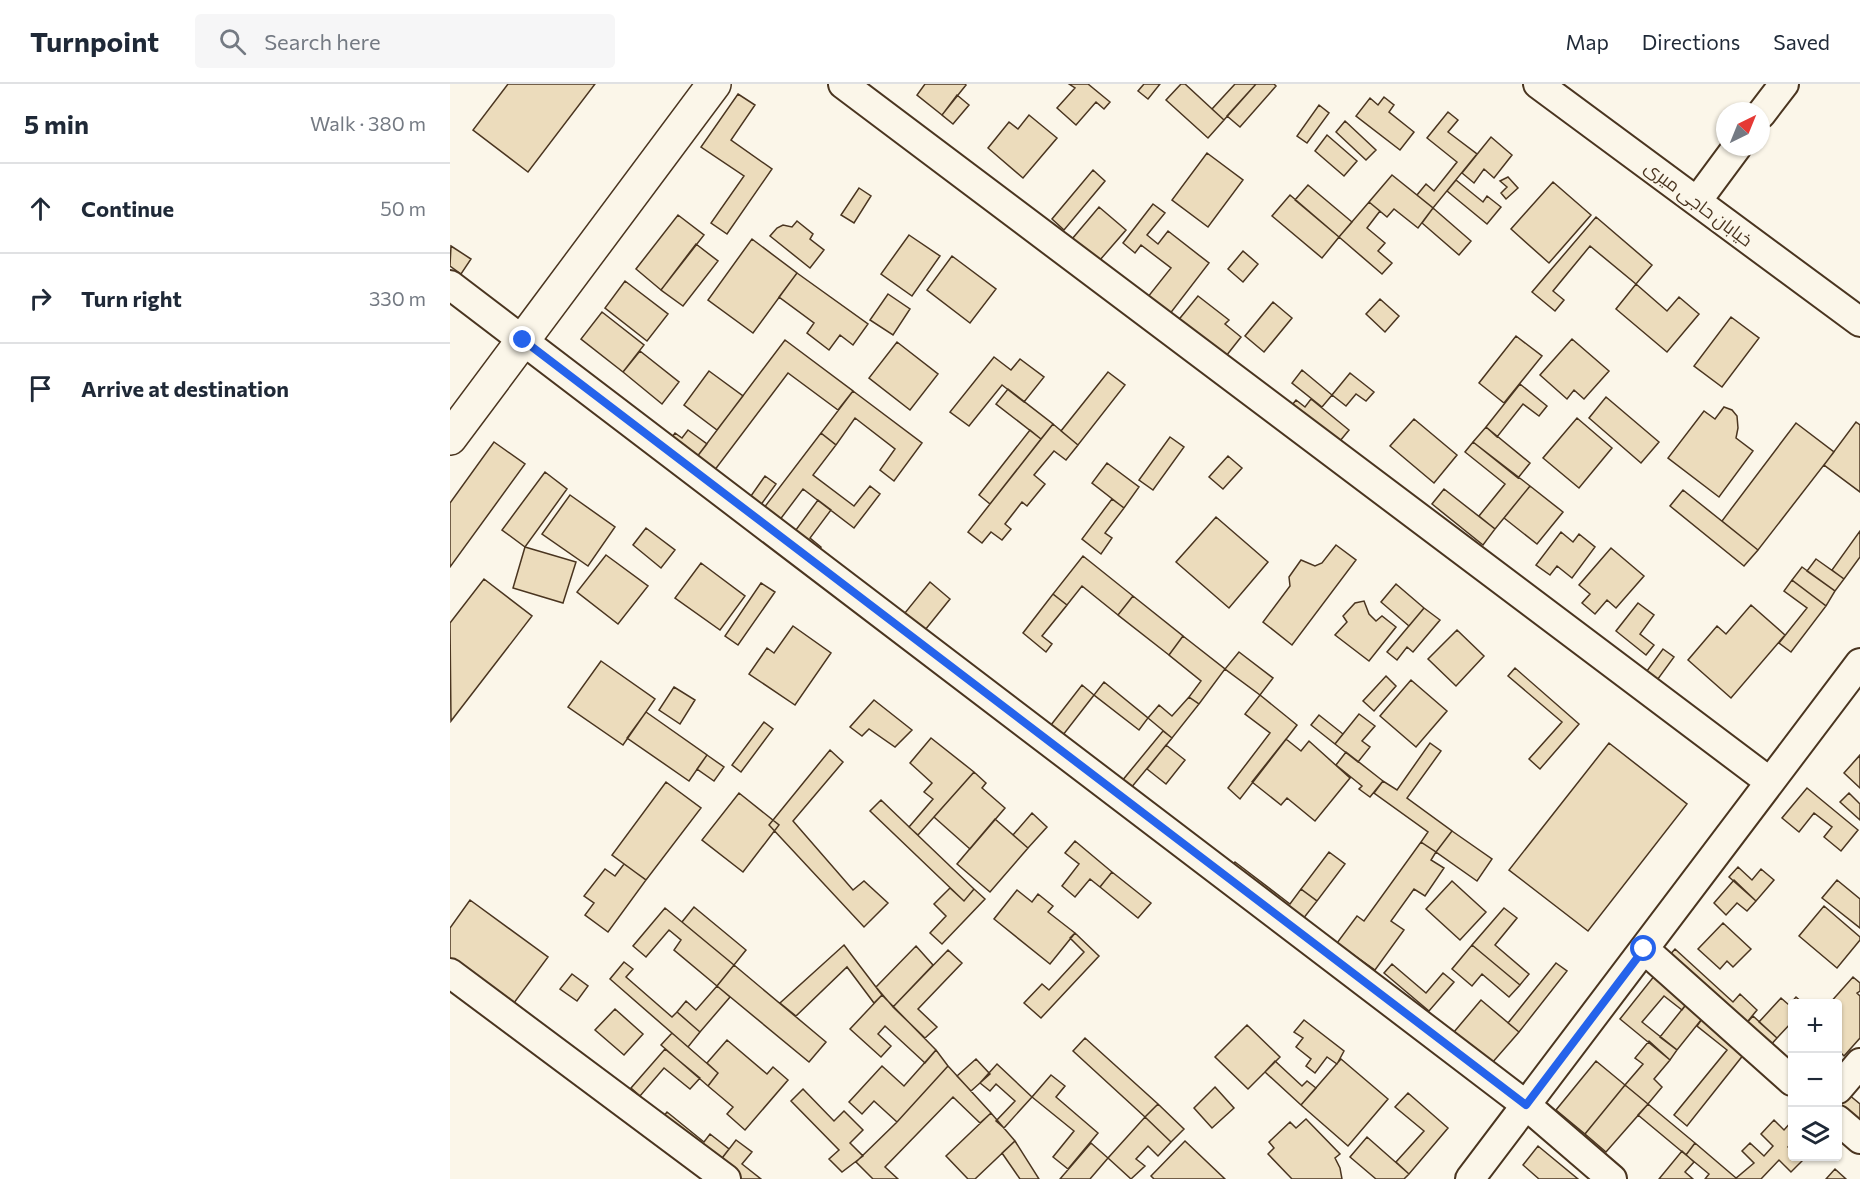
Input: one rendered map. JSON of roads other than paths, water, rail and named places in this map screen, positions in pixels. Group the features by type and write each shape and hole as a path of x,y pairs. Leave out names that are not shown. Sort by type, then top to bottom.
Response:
{"main road":[{"path":"450,438 714,84"}],"street":[{"path":"843,84 1770,782"},
{"name":"خیابان حاجی میری","path":"1538,84 1860,322"},
{"path":"1770,102 1784,84"},
{"path":"1697,201 1730,156"},
{"path":"450,285 1526,1105 1612,1179"},
{"path":"1470,1179 1860,663"},
{"path":"1644,949 1788,1077"},
{"path":"450,973 726,1179"},
{"path":"1842,1084 1860,1063"},
{"path":"1842,1123 1860,1139"}]}
